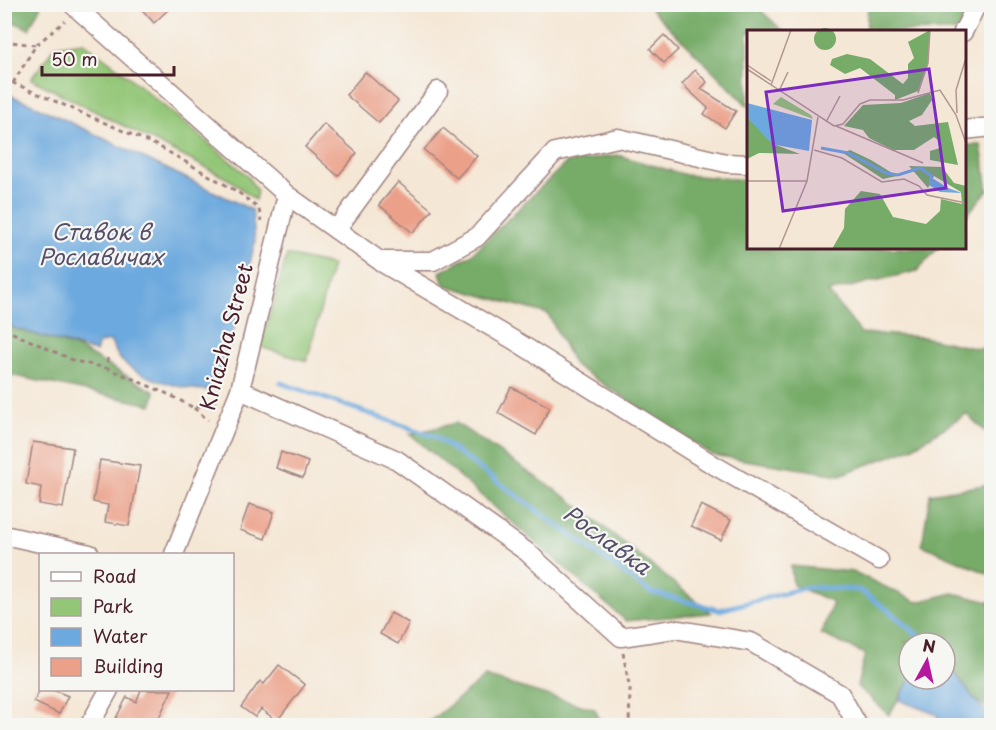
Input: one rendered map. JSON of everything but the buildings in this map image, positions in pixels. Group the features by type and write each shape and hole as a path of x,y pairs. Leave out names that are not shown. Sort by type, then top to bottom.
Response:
{"street":[{"path":"964,30 977,4"},
{"path":"76,6 287,195 380,261 517,342 712,464 879,560"},
{"path":"336,230 438,91"},
{"path":"966,130 992,128"},
{"path":"380,261 433,261 477,237 555,152 618,138 726,163 747,164"},
{"name":"Kniazha Street","path":"175,553 240,390 287,195"},
{"path":"240,390 397,460 527,552 621,637 674,629 751,642 840,694 858,726"},
{"path":"4,535 81,553"},
{"path":"89,726 108,691"}],"path":[{"path":"14,83 36,45 52,34 76,6"},
{"path":"4,41 36,45"},
{"path":"4,79 159,147 238,192 259,209 262,225"},
{"path":"4,329 75,361 107,368 170,394 194,408 218,399"},
{"path":"107,368 108,358"},
{"path":"621,637 630,690 629,726"}],"green space":[{"path":"5,4 41,5 29,29 5,18"},
{"path":"647,5 755,5 782,30 747,30 747,105"},
{"path":"868,5 977,5 964,30 866,30"},
{"path":"83,42 118,68 247,175 257,191 255,200 230,180 31,79 55,46"},
{"path":"966,145 981,145 988,190 966,216"},
{"path":"617,155 686,175 747,180 747,249 937,249 917,271 828,292 861,333 923,337 979,349 991,347 991,437 966,414 912,448 840,475 712,455 574,365 548,314 444,285 440,272 471,255 566,163"},
{"path":"287,255 332,265 307,361 260,347"},
{"path":"4,320 14,328 76,347 155,392 152,405 5,374"},
{"path":"456,423 569,499 711,613 626,621 410,434"},
{"path":"991,484 991,575 922,545 930,494"},
{"path":"791,566 854,572 917,602 953,593 990,602 991,710 974,699 957,676 957,631 897,631 897,691 903,691 889,715 857,686 865,654 821,634 833,602 793,585"},
{"path":"485,677 595,709 602,725 425,725"}],"water":[{"name":"Ставок в Рославичах","path":"4,93 32,104 252,210 255,242 232,336 221,369 208,390 175,385 140,373 122,361 110,341 99,343 96,352 14,328 5,320"},
{"path":"957,676 991,717 991,725 936,725 938,715 899,700 904,691 957,691"}],"waterway":[{"name":"Рославка","path":"281,383 436,437 650,592 719,610 808,587 859,590 887,609 913,631"}]}
